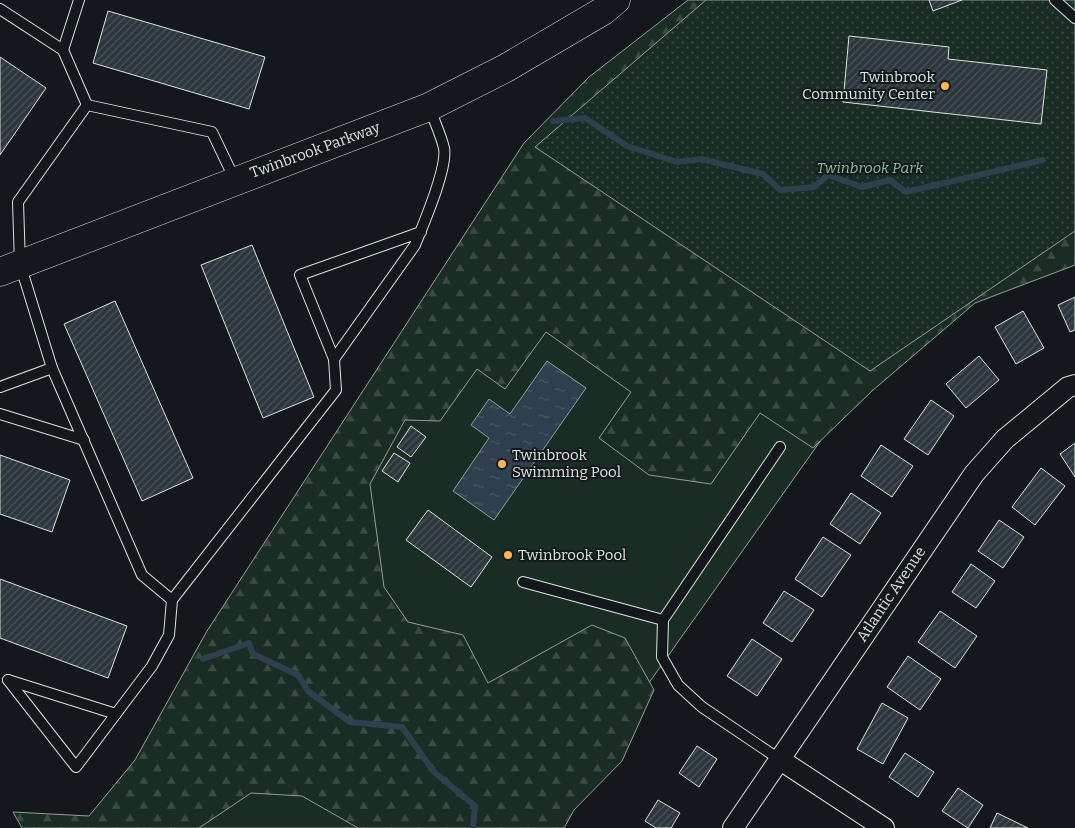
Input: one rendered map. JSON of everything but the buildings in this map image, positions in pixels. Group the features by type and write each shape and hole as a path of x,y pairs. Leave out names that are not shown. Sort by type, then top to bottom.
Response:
{"main road":[{"name":"Twinbrook Parkway","path":"10,268 429,107 506,68 603,11 616,0"}],"street":[{"name":"Atlantic Avenue","path":"733,828 974,474 1005,438 1068,387 1075,385"},
{"path":"779,759 884,828"}],"lane":[{"path":"63,50 79,0"},
{"path":"1055,0 1075,18"},
{"path":"0,9 63,50 87,105"},
{"path":"87,105 212,132 235,180"},
{"path":"87,105 18,202 10,268 142,575 172,600"},
{"path":"334,359 415,245 435,197 445,150 429,107"},
{"path":"116,714 8,680 76,767 116,714 152,666 169,635 172,600 336,390 334,359 300,275 421,232"},
{"path":"0,387 52,368"},
{"path":"0,414 84,440"},
{"path":"779,759 702,707 678,685 662,657 663,620 780,447"},
{"path":"523,582 663,620"}],"green space":[{"path":"688,0 913,0 1075,139 1075,265 975,303 872,391 813,448 760,413 711,484 649,475 599,438 631,392 546,332 505,389 477,369 440,421 405,420 370,484 384,587 408,622 463,635 488,683 592,625 625,638 654,690 622,761 574,810 564,828 358,828 302,796 251,793 199,828 22,828 13,812 89,816 135,760 207,631 524,143 589,77"},
{"name":"Twinbrook Park","path":"706,0 1075,0 1075,231 870,371 535,147"},
{"name":"Twinbrook Pool","path":"535,147 870,371 546,828 176,828"}],"water":[{"name":"Twinbrook Swimming Pool","path":"547,361 586,388 494,520 453,491 489,438 471,425 489,399 510,414"}],"waterway":[{"path":"553,121 585,118 627,146 677,162 701,159 763,174 780,190 814,187 828,175 862,187 890,180 906,192 1043,160"},
{"path":"203,659 249,643 253,654 298,675 308,691 350,722 402,727 434,772 475,806 473,828"}],"place":[{"name":"Twinbrook Community Center","path":"945,86"},
{"name":"Twinbrook Swimming Pool","path":"502,464"},
{"name":"Twinbrook Pool","path":"508,555"}]}
